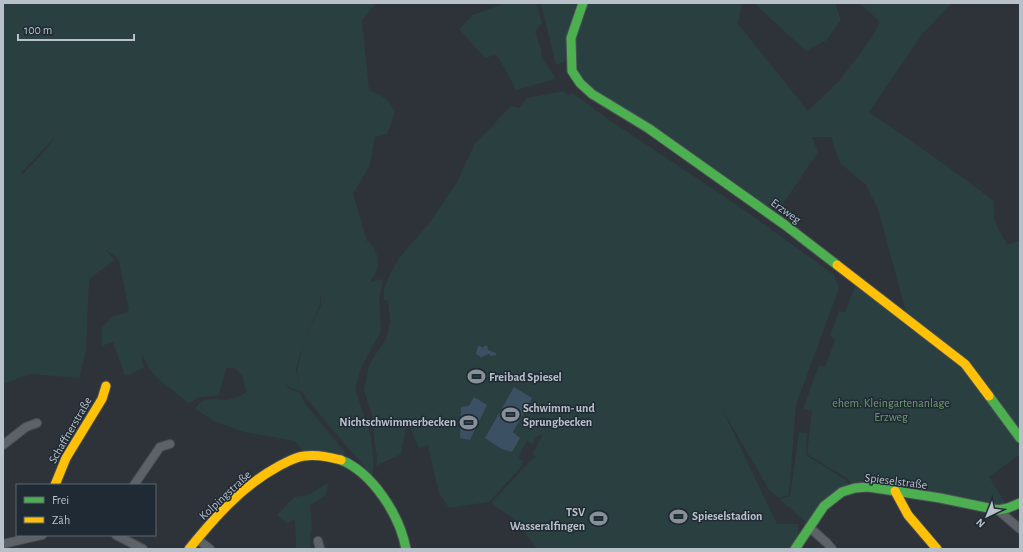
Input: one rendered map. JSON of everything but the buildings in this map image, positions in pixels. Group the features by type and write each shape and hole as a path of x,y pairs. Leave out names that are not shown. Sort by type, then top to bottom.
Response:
{"street":[{"name":"Erzweg","path":"583,3 571,38 572,71 580,84 592,94 648,128 686,154 785,225 947,349 964,364 1020,438"},
{"name":"Schaffnerstraße","path":"55,484 66,458 102,399 106,386"},
{"path":"3,445 26,427 37,423"},
{"path":"135,484 160,447 170,444"},
{"name":"Kolpingstraße","path":"189,549 215,517 254,482 285,463 304,456 333,458 350,465 361,473 382,496 397,519 404,536 406,549"},
{"name":"Spieselstraße","path":"795,549 824,506 842,492 855,488 868,487 895,491 940,498 998,510 1020,503"},
{"path":"895,491 908,515 937,549"},
{"path":"998,510 1020,529"},
{"path":"809,527 832,549"},
{"path":"3,544 38,536"},
{"path":"118,536 143,549"},
{"path":"197,539 210,549"}],"green space":[{"path":"3,3 376,3 362,21 369,90 387,99 395,112 387,134 375,137 370,165 353,194 367,241 375,250 378,258 376,273 370,282 383,279 379,300 381,331 361,368 355,389 371,437 374,466 372,476 310,403 301,390 301,392 287,386 284,381 287,388 299,392 306,405 345,452 343,457 304,452 295,441 244,432 214,421 195,409 199,404 209,399 224,400 238,397 246,392 243,377 235,368 226,368 219,395 199,397 190,403 157,378 149,368 141,353 144,368 125,376 113,342 102,346 102,327 113,316 126,313 129,310 119,261 115,256 105,250 115,260 89,279 86,351 79,378 30,374 3,384","holes":["56,136 43,153 23,174 21,173","321,293 321,305 305,338 320,305","305,338 297,370 300,387 296,369"]},
{"path":"506,3 536,3 542,23 535,32 541,49 541,56 556,79 516,90 499,58 494,55 485,58 459,29 473,15"},
{"path":"541,3 742,3 738,24 808,111 840,80 870,40 880,22 860,3 952,3 923,33 869,112 994,201 994,220 1007,245 1018,241 1020,243 1020,432 982,380 906,312 878,209 866,185 840,163 831,137 812,137 818,152 776,214 680,145 592,87 578,73 577,56 556,65"},
{"path":"754,3 835,3 841,20 827,40 806,51"},
{"path":"563,91 569,95 573,93 608,119 743,209 834,275 839,288 796,405 789,495 779,498 770,491 723,411 777,524 798,524 798,537 791,549 537,549 513,518 492,504 492,502 532,459 536,457 532,454 543,434 536,437 532,444 527,441 518,458 524,461 520,468 489,502 449,508 439,493 428,445 419,448 411,429 406,428 401,454 376,466 377,458 374,422 364,390 369,365 387,337 390,320 388,301 384,300 384,288 392,270 400,257 430,222 457,182 474,145 511,106 519,108 527,98"},
{"name":"ehem. Kleingartenanlage Erzweg","path":"855,286 962,365 1020,445 1020,454 989,477 1006,504 979,505 852,486 848,479 807,454 812,411 803,409 819,365 825,367 835,339 830,336 839,311 845,312"},
{"path":"799,432 807,434 806,455 846,480 850,486 808,524 780,499 790,496"},
{"path":"328,483 326,495 310,505 312,529 310,535 311,549 296,549 295,519 287,523 277,515 294,497 308,495"}],"water":[{"path":"478,346 482,347 483,350 484,346 487,346 488,350 496,353 496,355 490,356 490,354 483,356 482,358 476,354"},
{"name":"Schwimm- und Sprungbecken","path":"514,387 532,398 513,432 520,438 512,452 502,449 485,438"},
{"name":"Nichtschwimmerbecken","path":"474,397 487,405 470,440 460,438 461,407 469,406"}],"traffic: fast":[{"path":"583,3 571,38 572,71 580,83 592,94 648,128 785,225 837,265"},
{"path":"989,396 1020,438"},
{"path":"341,460 353,466 364,475 383,497 398,523 406,549"},
{"path":"795,549 824,506 842,492 855,488 868,487 895,491 940,498 998,510 1020,503"}],"traffic: slow":[{"path":"837,265 965,364 989,396"},
{"path":"55,484 66,458 102,399 106,386"},
{"path":"189,549 230,503 253,483 279,466 294,459 309,455 341,460"},
{"path":"895,491 908,515 937,549"}],"place":[{"name":"Freibad Spiesel","path":"476,377"},
{"name":"Schwimm- und Sprungbecken","path":"510,415"},
{"name":"Nichtschwimmerbecken","path":"469,422"},
{"name":"Spieselstadion","path":"679,516"},
{"name":"TSV Wasseralfingen","path":"598,519"}]}
